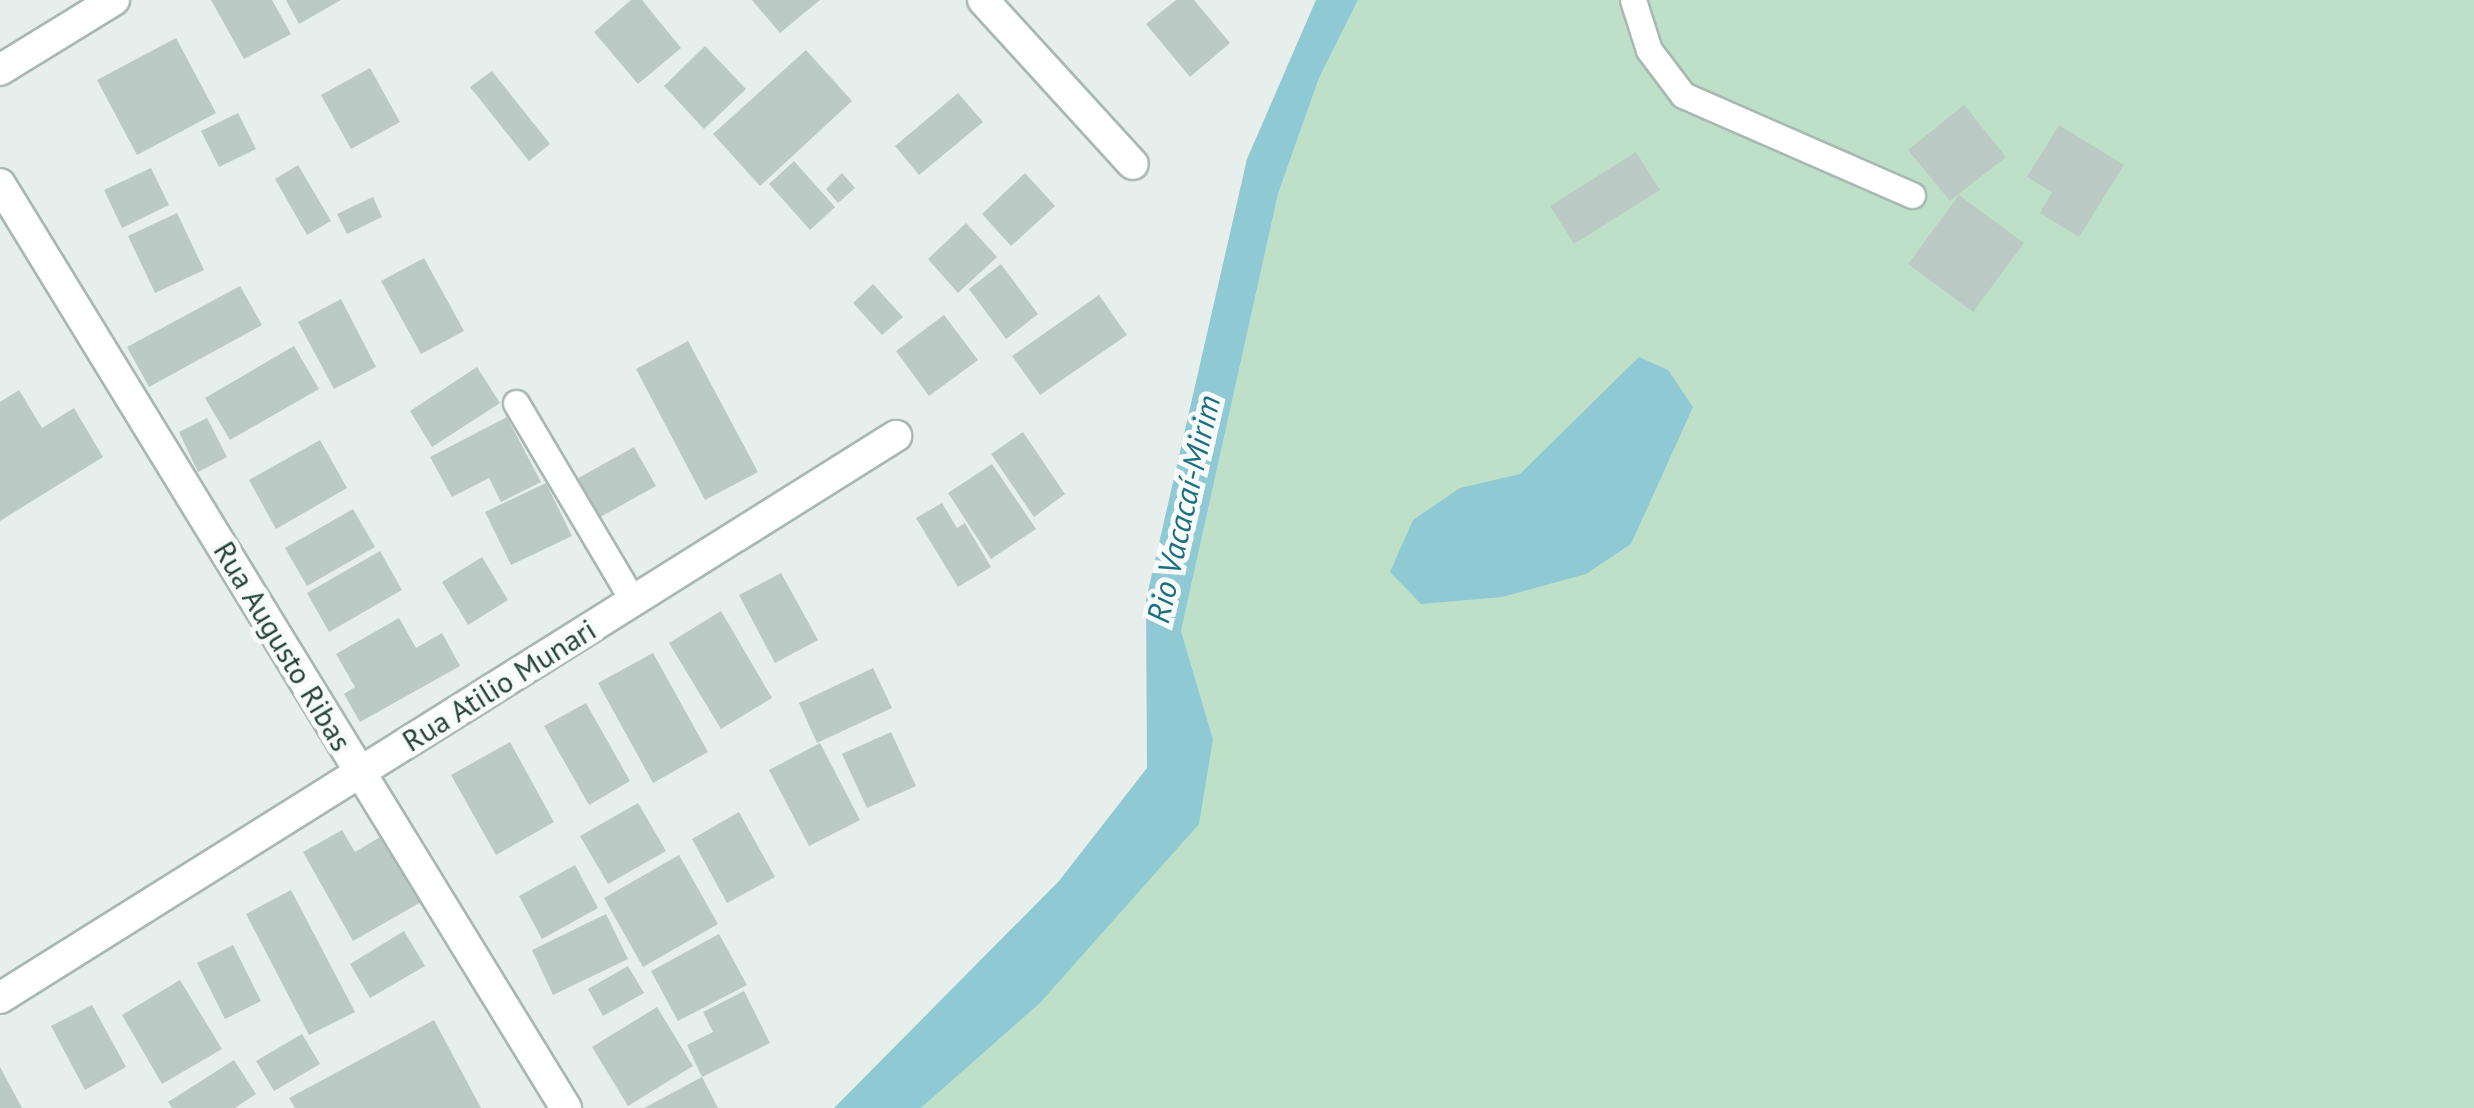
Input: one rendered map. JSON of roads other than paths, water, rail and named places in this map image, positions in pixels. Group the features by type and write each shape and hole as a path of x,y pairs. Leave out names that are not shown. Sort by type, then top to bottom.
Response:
{"street":[{"path":"0,70 114,0"},
{"path":"983,0 1132,164"},
{"name":"Rua Augusto Ribas","path":"0,184 566,1108"},
{"name":"Rua Atilio Munari","path":"0,998 896,436"}],"lane":[{"path":"1633,0 1649,50 1683,95 1912,195"},
{"path":"516,403 633,601"}],"water":[{"name":"Rio Vacacaí-Mirim","path":"1316,0 1358,0 1319,78 1278,194 1181,631 1213,739 1199,824 1039,1004 921,1108 834,1108 1059,881 1147,768 1146,600 1247,159"},
{"path":"1639,357 1668,370 1693,407 1631,544 1586,574 1502,597 1421,604 1390,572 1413,520 1460,488 1520,474"}]}
